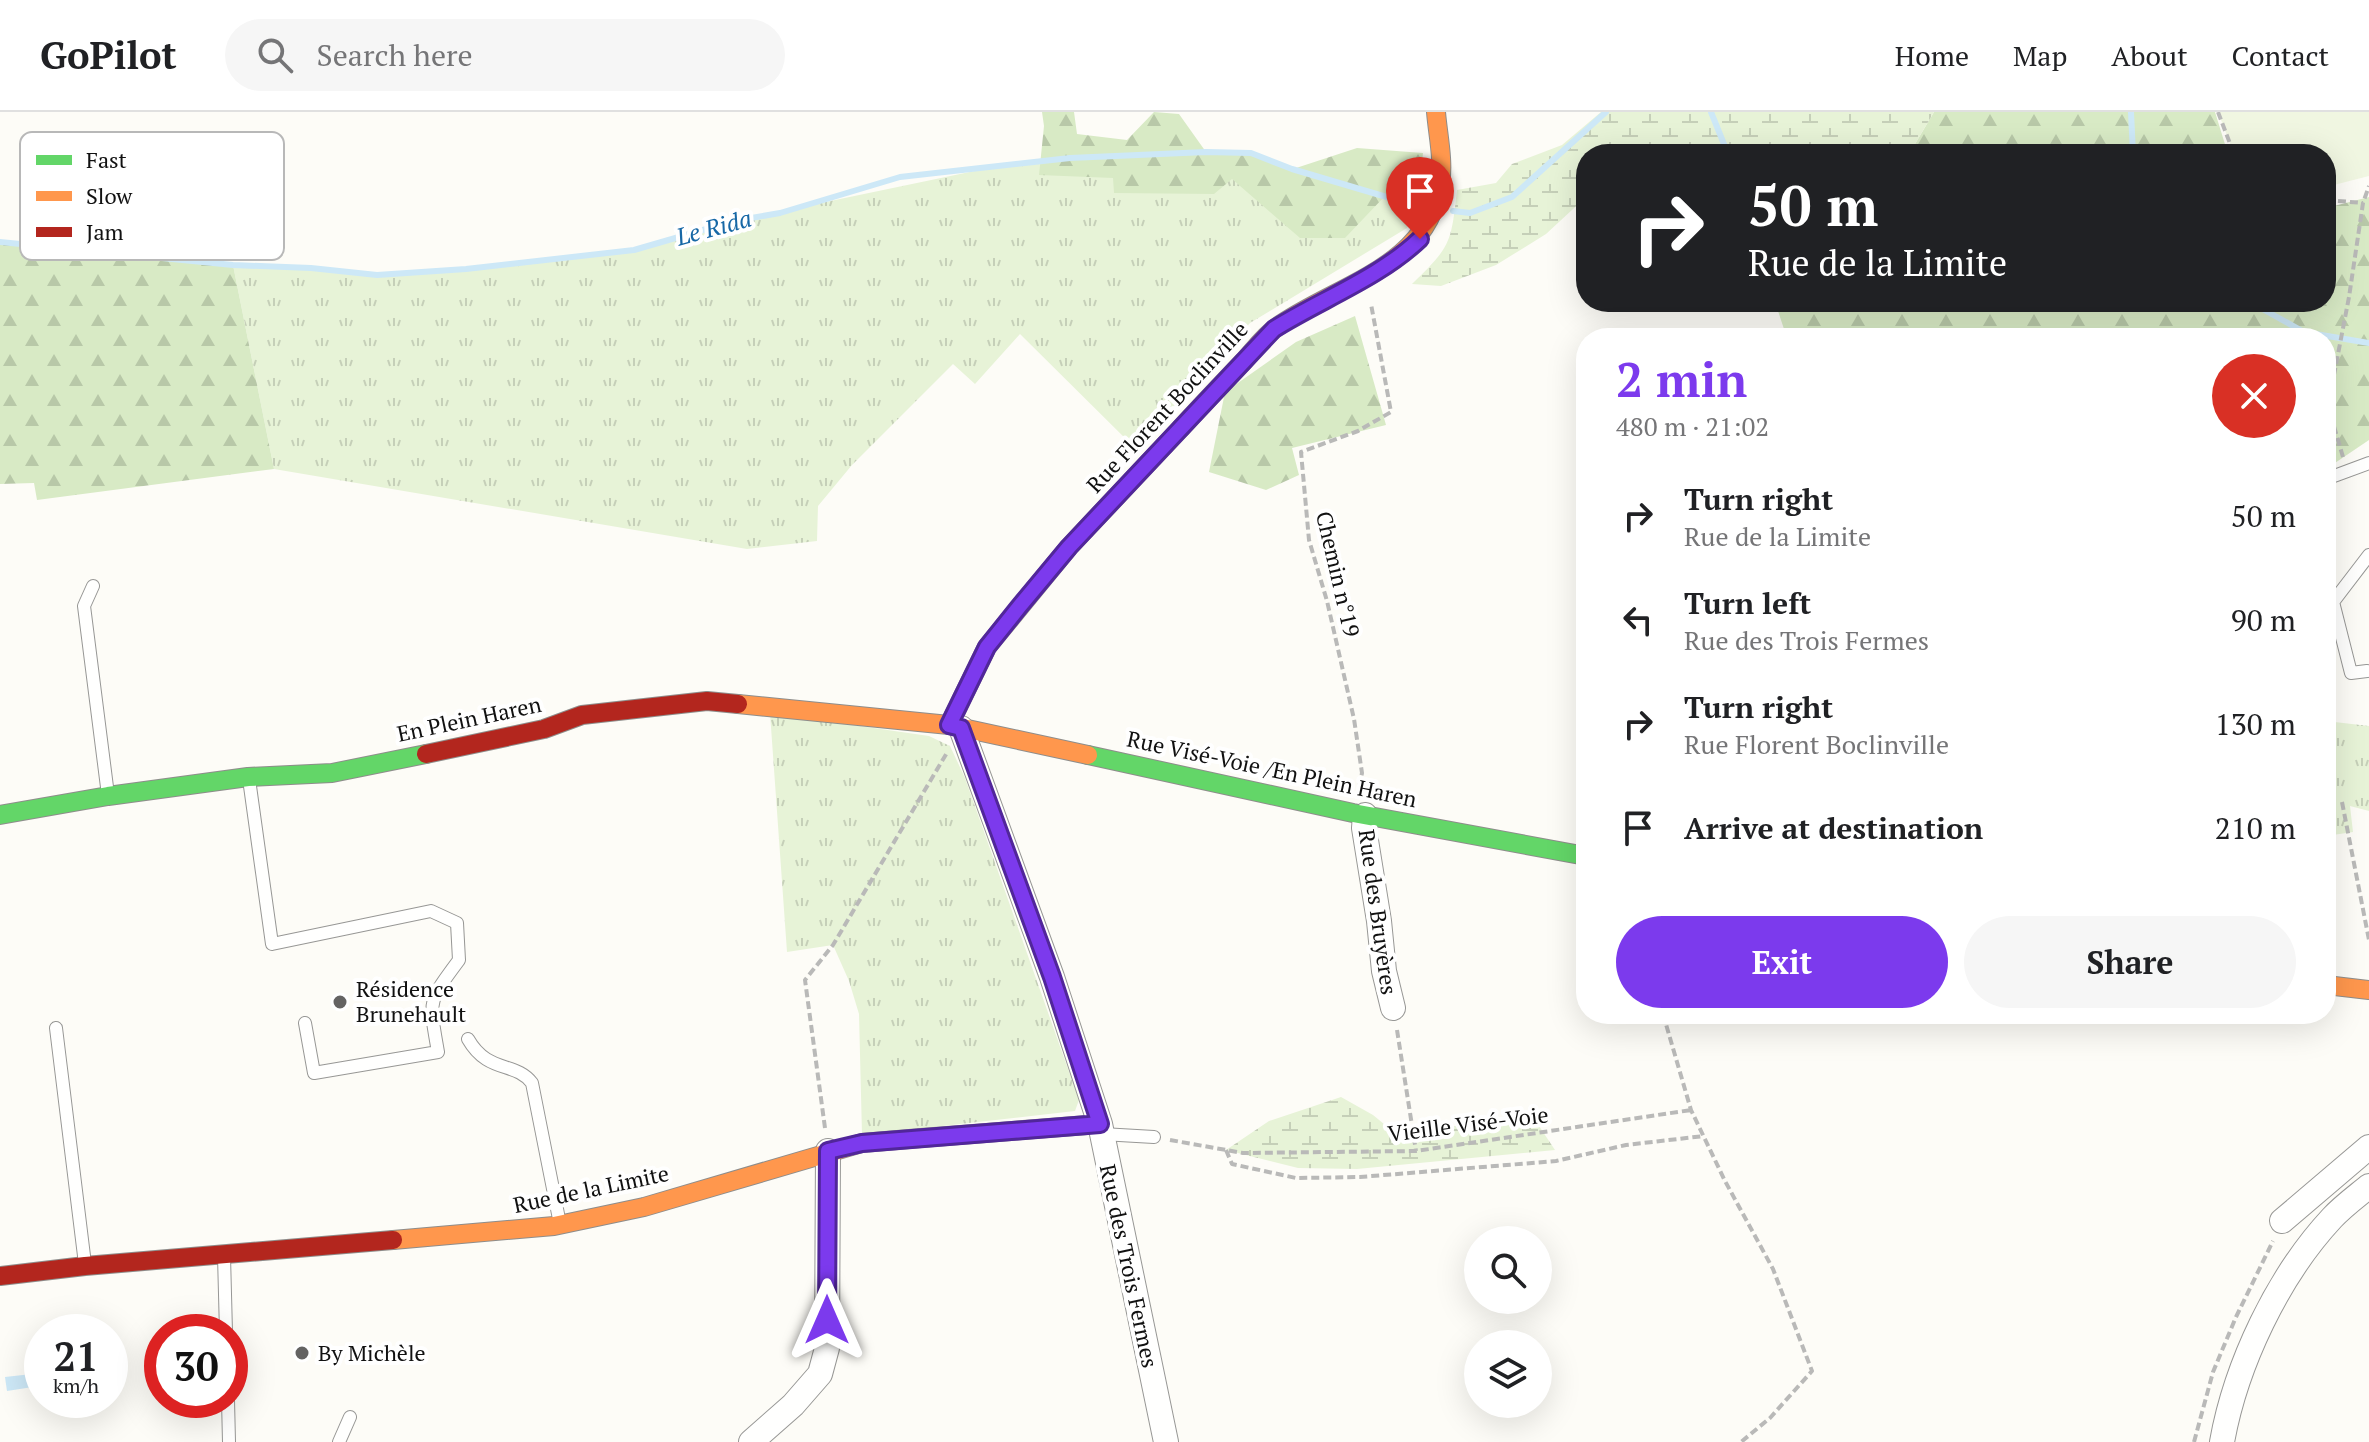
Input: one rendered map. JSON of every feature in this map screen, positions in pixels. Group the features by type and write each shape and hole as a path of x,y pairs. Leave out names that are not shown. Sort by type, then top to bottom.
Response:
{"street":[{"name":"Rue Florent Boclinville","path":"955,727 987,647 1069,547 1274,329 1402,256 1420,239 1435,212 1441,184 1436,112"},
{"name":"En Plein Haren","path":"0,815 108,796 248,777 332,773 544,729 582,715 707,701 955,727"},
{"name":"Rue Visé-Voie /En Plein Haren","path":"955,727 1359,814 1576,854"},
{"name":"Rue des Trois Fermes","path":"955,727 1052,977 1101,1129 1166,1442"},
{"name":"Rue des Bruyères","path":"1359,814 1364,828 1384,971 1393,1008"},
{"path":"2336,986 2369,990"},
{"name":"Rue de la Limite","path":"0,1276 560,1225 644,1207 862,1143 1101,1129"},
{"path":"2282,1221 2369,1147"},
{"path":"751,1442 793,1405 820,1374 827,1348 828,1151"},
{"path":"2222,1442 2235,1387 2277,1291 2332,1219 2369,1186"}],"lane":[{"path":"2336,475 2369,463"},
{"path":"2336,598 2369,555"},
{"path":"93,586 84,606 108,796"},
{"path":"2336,614 2351,673 2367,671"},
{"path":"248,777 272,944 431,911 457,923 459,960 430,1005 438,1052 314,1073 305,1023"},
{"path":"56,1028 85,1266"},
{"path":"468,1039 477,1054 492,1064 526,1075 532,1083 560,1225"},
{"path":"1101,1129 1154,1137"},
{"path":"224,1256 226,1314"},
{"path":"339,1442 350,1417"},
{"path":"228,1418 229,1442"}],"path":[{"path":"2218,112 2230,144"},
{"path":"2336,364 2363,203 2369,186"},
{"path":"2336,201 2363,203"},
{"name":"Chemin n°19","path":"1359,814 1362,773 1354,719 1341,655 1309,540 1301,452 1358,431 1391,412 1366,277"},
{"path":"2336,432 2348,471"},
{"path":"828,1151 805,980 833,945 955,727"},
{"path":"2342,802 2369,940"},
{"path":"1393,1008 1416,1151"},
{"path":"1666,1024 1691,1110 1773,1269 1812,1371 1770,1418 1741,1442"},
{"name":"Vieille Visé-Voie","path":"1154,1137 1243,1153 1416,1151 1691,1110"},
{"path":"1226,1150 1232,1164 1296,1178 1360,1177 1556,1161 1626,1145 1704,1136"}],"green space":[{"path":"1042,112 1074,112 1077,134 1127,140 1154,112 1179,114 1206,152 1251,153 1293,169 1357,148 1423,153 1417,206 1384,197 1345,238 1300,238 1232,179 1214,194 1114,193 1113,178 1039,175 1044,126"},
{"path":"1601,112 1934,112 1915,144 1576,144 1576,206 1546,234 1496,265 1441,286 1412,284 1435,261 1447,243 1457,190 1496,183 1512,164 1562,145"},
{"path":"1934,112 2215,112 2225,144 1915,144"},
{"path":"2218,112 2369,112 2369,176 2336,184 2336,144 2230,144"},
{"path":"1251,153 1293,169 1417,206 1407,228 1250,323 1139,452 1020,334 975,384 953,364 852,465 818,506 817,541 747,549 274,469 233,265 378,275 466,269 634,250 734,221 1008,164 1070,158"},
{"path":"2369,197 2369,440 2336,462 2336,328 1784,328 1778,312 2336,312 2336,205"},
{"path":"0,242 20,244 20,260 182,260 233,265 274,469 37,500 34,483 0,484"},
{"path":"1355,316 1386,425 1292,448 1299,475 1266,490 1209,472 1225,392 1296,342"},
{"path":"770,713 929,736 950,746 965,778 1079,1100 1075,1111 862,1135 859,1014 849,981 833,945 787,952"},
{"path":"2336,722 2369,726 2369,811 2350,806 2353,832 2336,835"},
{"path":"1341,1097 1373,1115 1406,1142 1446,1127 1533,1117 1555,1150 1357,1169 1298,1168 1226,1150 1269,1121"}],"water":[{"path":"24,1375 24,1388 7,1391 5,1377"}],"waterway":[{"name":"Le Rida","path":"1453,211 1470,213 1512,197 1606,112"},
{"path":"1711,112 1724,144"},
{"name":"Le Rida","path":"2131,112 2133,144"},
{"name":"Le Rida","path":"182,260 377,275 466,269 634,250 734,221 780,213 900,177 1070,158 1206,152 1251,153 1292,169 1417,206"},
{"name":"Le Rida","path":"0,242 20,244"},
{"name":"Le Rida","path":"2268,312 2297,328"},
{"name":"Le Rida","path":"2336,337 2369,343"}],"traffic: fast":[{"path":"0,815 108,796 248,777 332,773 426,754"},
{"path":"1088,755 1353,813 1576,854"}],"traffic: slow":[{"path":"1181,428 1272,331 1300,312 1376,271 1399,255 1418,236 1432,213 1440,185 1441,158 1436,112"},
{"path":"738,704 949,725 1088,755"},
{"path":"2336,986 2369,990"},
{"path":"393,1240 554,1226 644,1207 862,1143 921,1138"}],"traffic: jam":[{"path":"949,725 987,647 1069,547 1181,428"},
{"path":"426,754 544,729 582,715 707,701 738,704"},
{"path":"921,1138 1100,1124"},
{"path":"0,1276 393,1240"}],"place":[{"name":"Résidence Brunehault","path":"340,1002"},
{"name":"By Michèle","path":"302,1353"}],"route":[{"path":"827,1320 828,1151 862,1143 1100,1124 1052,977 961,728 949,725 963,690 987,647 1069,547 1274,329 1381,270 1420,239"}]}
